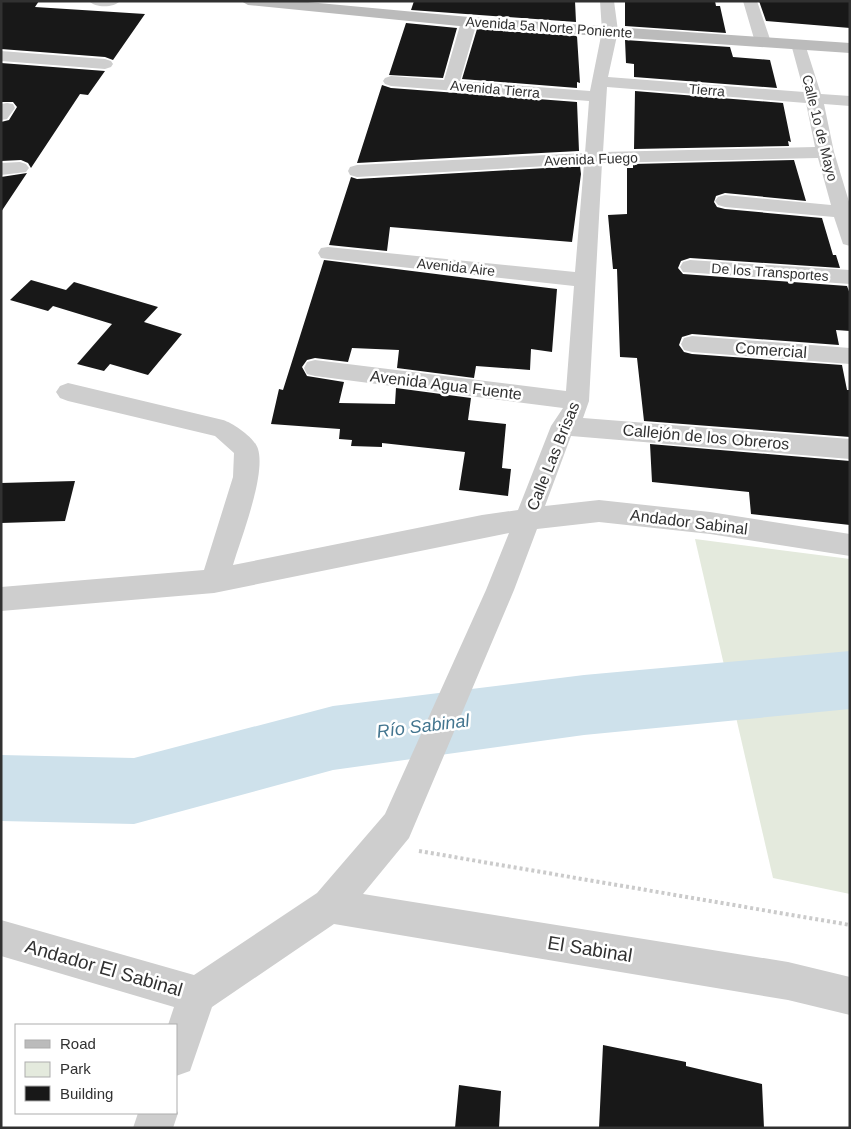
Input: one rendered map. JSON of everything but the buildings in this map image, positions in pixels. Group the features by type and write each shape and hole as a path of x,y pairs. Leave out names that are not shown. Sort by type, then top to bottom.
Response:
{"main road":[{"name":"Avenida 5a Norte Poniente","path":"248,1 469,22 850,48"}],"street":[{"path":"96,1 113,1"},
{"path":"606,1 610,31"},
{"path":"750,1 763,42"},
{"path":"451,85 469,22"},
{"name":"Calle Las Brisas","path":"389,835 500,590 563,426 572,416 577,401 599,89 610,31"},
{"name":"Calle 1o de Mayo","path":"799,44 814,98 825,152 846,212 850,240"},
{"path":"1,56 105,64"},
{"name":"Avenida Tierra","path":"391,81 451,85 599,89"},
{"name":"Tierra","path":"599,89 814,98 850,102"},
{"name":"Avenida Fuego","path":"358,170 594,158 825,152"},
{"path":"1,169 20,168"},
{"path":"725,201 846,212"},
{"name":"Avenida Aire","path":"328,254 585,280"},
{"name":"De los Transportes","path":"690,267 850,277"},
{"name":"Comercial","path":"692,344 850,356"},
{"name":"Avenida Agua Fuente","path":"314,368 577,401"},
{"path":"68,392 223,429 246,449 246,477 214,581"},
{"name":"Callejón de los Obreros","path":"563,426 850,449"},
{"name":"Andador Sabinal","path":"1,599 214,581 528,519 599,511 710,523 850,545"},
{"name":"Andador El Sabinal","path":"1,938 197,995 330,906 389,835"},
{"name":"El Sabinal","path":"330,906 788,982 850,996"},
{"path":"178,1051 197,995"},
{"path":"153,1128 158,1114"}],"path":[{"path":"389,835 850,925"}],"green space":[{"path":"695,539 850,559 850,894 773,878"}],"waterway":[{"name":"Río Sabinal","path":"1,788 134,791 333,738 584,705 850,680"}]}
